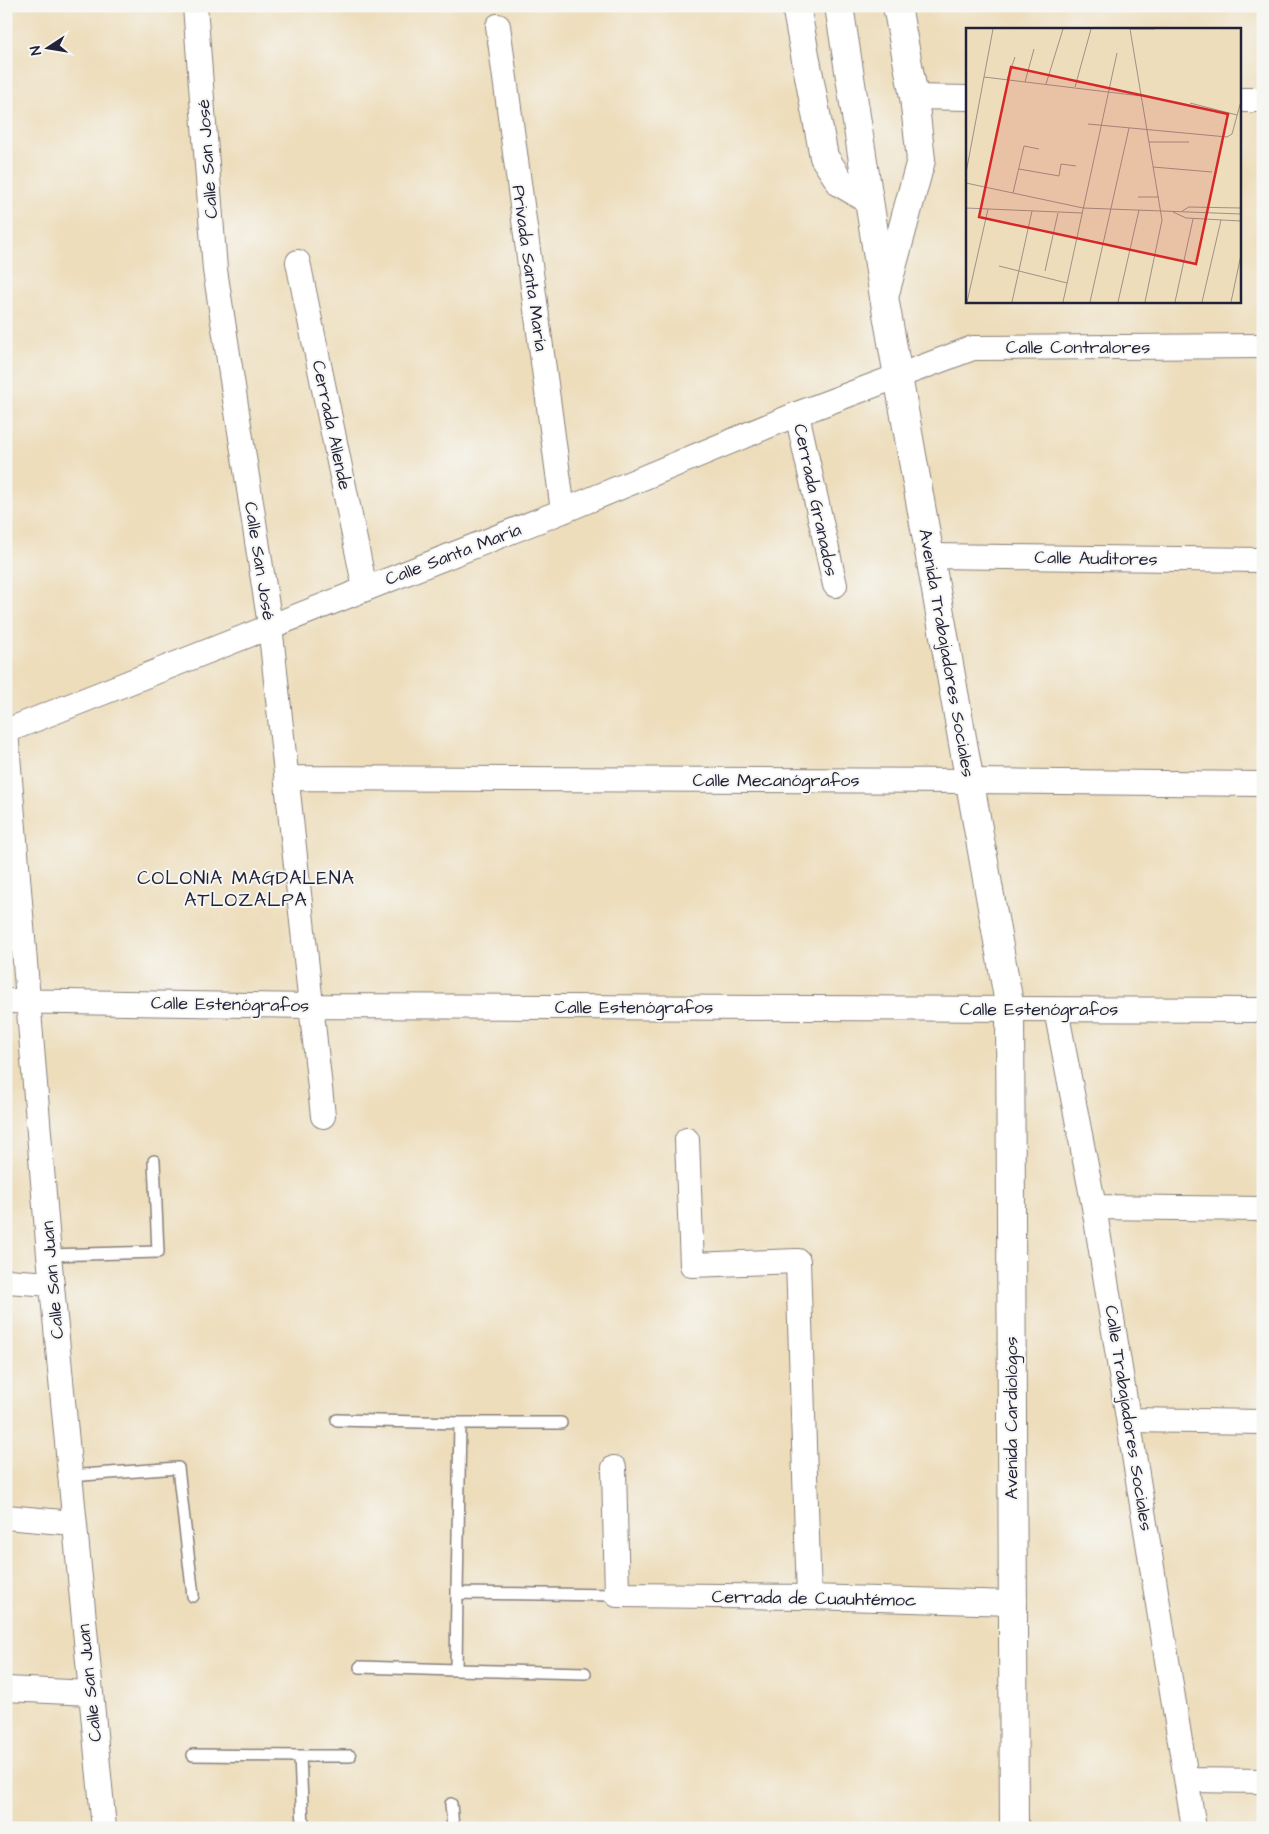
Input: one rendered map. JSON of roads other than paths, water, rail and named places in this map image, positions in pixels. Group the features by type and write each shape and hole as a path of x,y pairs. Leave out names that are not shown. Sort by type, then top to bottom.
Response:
{"main road":[{"path":"796,6 824,157 841,183 868,199"},
{"name":"Avenida Trabajadores Sociales","path":"839,6 884,296 1010,1009"},
{"name":"Avenida Trabajadores Sociales","path":"884,296 921,160 914,97 898,6"},
{"name":"Avenida Cardiológos","path":"1010,1009 1014,1828"}],"street":[{"name":"Calle San José","path":"195,6 216,270 270,625 323,1116"},
{"name":"Privada Santa María","path":"498,26 563,511"},
{"path":"914,97 966,98"},
{"path":"1242,100 1263,100"},
{"name":"Cerrada Allende","path":"298,262 366,589"},
{"name":"Calle Contralores","path":"898,374 973,348 1263,346"},
{"name":"Calle Santa María","path":"6,731 270,625 563,511 898,374"},
{"name":"Cerrada Granados","path":"797,414 834,585"},
{"name":"Calle Auditores","path":"930,556 1263,560"},
{"name":"Calle San Juan","path":"6,731 18,1001 49,1255 73,1523 104,1828"},
{"name":"Calle Mecanógrafos","path":"288,778 1263,784"},
{"name":"Calle Estenógrafos","path":"18,1001 312,1006 1263,1010"},
{"name":"Calle Trabajadores Sociales","path":"1056,1010 1094,1207 1194,1828"},
{"path":"687,1140 692,1265 798,1261 810,1596"},
{"path":"1094,1207 1263,1208"},
{"path":"6,1281 52,1284"},
{"path":"1129,1420 1263,1422"},
{"path":"614,1468 616,1595"},
{"path":"6,1517 73,1523"},
{"name":"Cerrada de Cuauhtémoc","path":"616,1595 810,1596 1012,1603"},
{"path":"6,1689 90,1693"},
{"path":"1187,1780 1263,1781"}],"lane":[{"path":"49,1255 158,1252 154,1161"},
{"path":"337,1420 561,1423"},
{"path":"456,1670 460,1422"},
{"path":"69,1476 178,1468 193,1596"},
{"path":"457,1593 616,1595"},
{"path":"360,1667 585,1673"},
{"path":"193,1755 350,1756"},
{"path":"300,1756 303,1828"},
{"path":"451,1804 453,1828"}],"district":[{"name":"COLONIA MAGDALENA ATLOZALPA","path":"246,888"}]}
